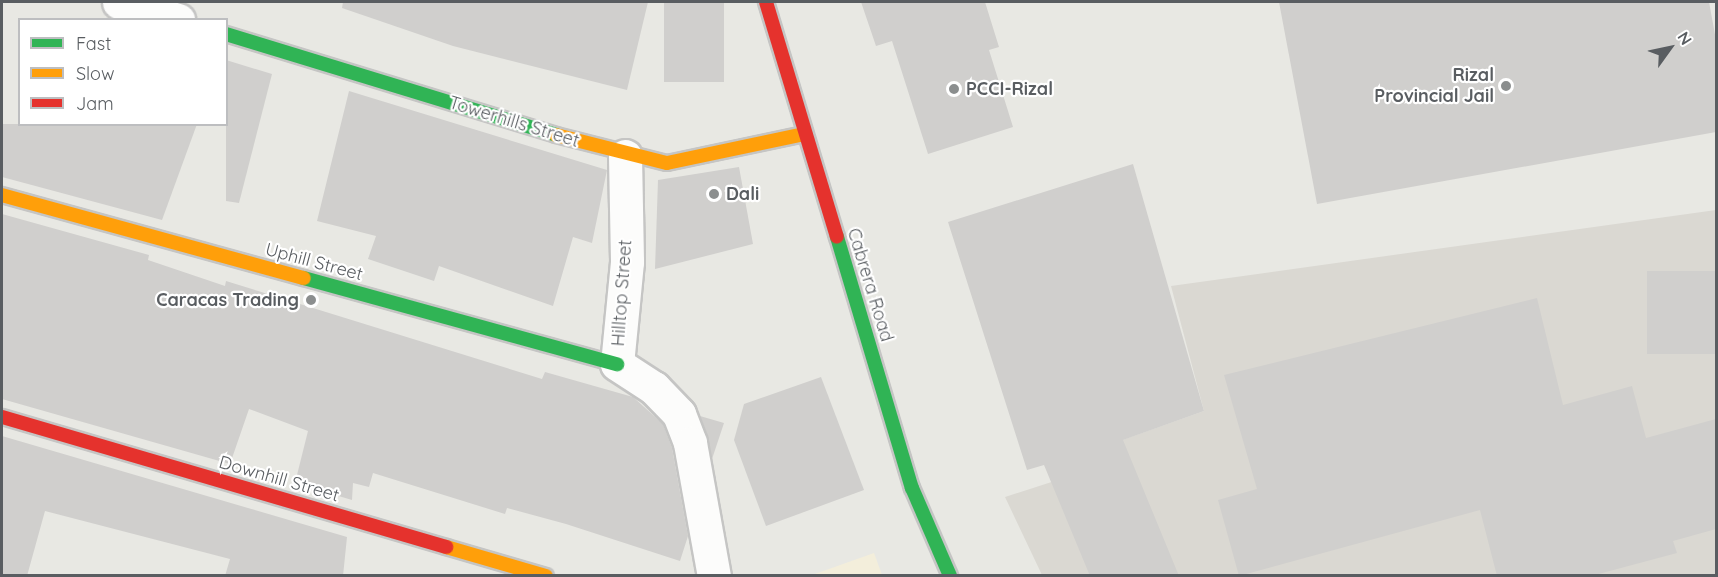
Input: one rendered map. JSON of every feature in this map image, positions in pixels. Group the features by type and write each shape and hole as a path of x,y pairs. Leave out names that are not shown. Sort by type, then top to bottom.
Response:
{"street":[{"path":"119,2 171,18"},
{"name":"Cabrera Road","path":"766,2 912,488 950,576"},
{"name":"Towerhills Street","path":"228,35 625,156 667,163 805,134"},
{"name":"Hilltop Street","path":"625,156 627,262 617,364 654,388 679,414 690,443 714,576"},
{"name":"Uphill Street","path":"2,195 617,364"},
{"name":"Downhill Street","path":"2,417 546,576"}],"shaded area":[{"path":"1716,210 1716,574 1042,575 1005,497 1101,466 1097,449 1204,411 1171,286"},
{"path":"874,553 882,575 812,575"}],"building":[{"path":"343,2 648,2 627,90 453,46 342,8"},
{"path":"664,2 724,2 724,82 664,82"},
{"name":"PCCI-Rizal","path":"861,2 985,2 999,47 989,50 1013,127 928,154 892,41 876,46"},
{"name":"Rizal Provincial Jail","path":"1279,2 1709,2 1716,40 1716,132 1317,204"},
{"path":"228,61 272,74 239,203 226,201"},
{"path":"349,91 607,170 592,243 573,237 553,306 439,266 434,281 368,259 376,236 317,221"},
{"path":"2,124 18,124 18,126 196,126 162,220 2,177"},
{"path":"1133,164 1204,411 1123,440 1179,576 1090,576 1044,465 1027,470 948,222"},
{"path":"739,167 753,244 655,269 658,180"},
{"path":"2,214 149,255 148,260 225,286 226,281 542,379 545,372 633,397 663,424 672,448 688,536 680,561 566,524 507,508 505,514 373,473 369,487 353,483 352,500 295,483 308,431 249,409 230,464 2,399"},
{"path":"1647,271 1716,271 1716,354 1647,354"},
{"path":"1537,298 1563,405 1632,386 1646,438 1716,419 1716,529 1673,541 1677,553 1591,576 1497,576 1480,510 1239,576 1218,500 1257,489 1224,375"},
{"path":"821,377 864,490 766,526 734,440 744,404"},
{"path":"700,416 724,423 712,459 708,437"},
{"path":"2,436 347,537 343,576 225,576 230,559 45,511 27,576 2,576"}],"traffic: fast":[{"path":"228,35 556,135"},
{"path":"837,237 912,488 950,576"},
{"path":"304,278 617,364"}],"traffic: slow":[{"path":"556,135 667,163 805,134"},
{"path":"2,195 304,278"},
{"path":"446,547 546,576"}],"traffic: jam":[{"path":"766,2 837,237"},
{"path":"2,417 446,547"}],"place":[{"name":"Rizal Provincial Jail","path":"1506,86"},
{"name":"PCCI-Rizal","path":"954,89"},
{"name":"Dali","path":"714,194"},
{"name":"Caracas Trading","path":"311,300"}]}
